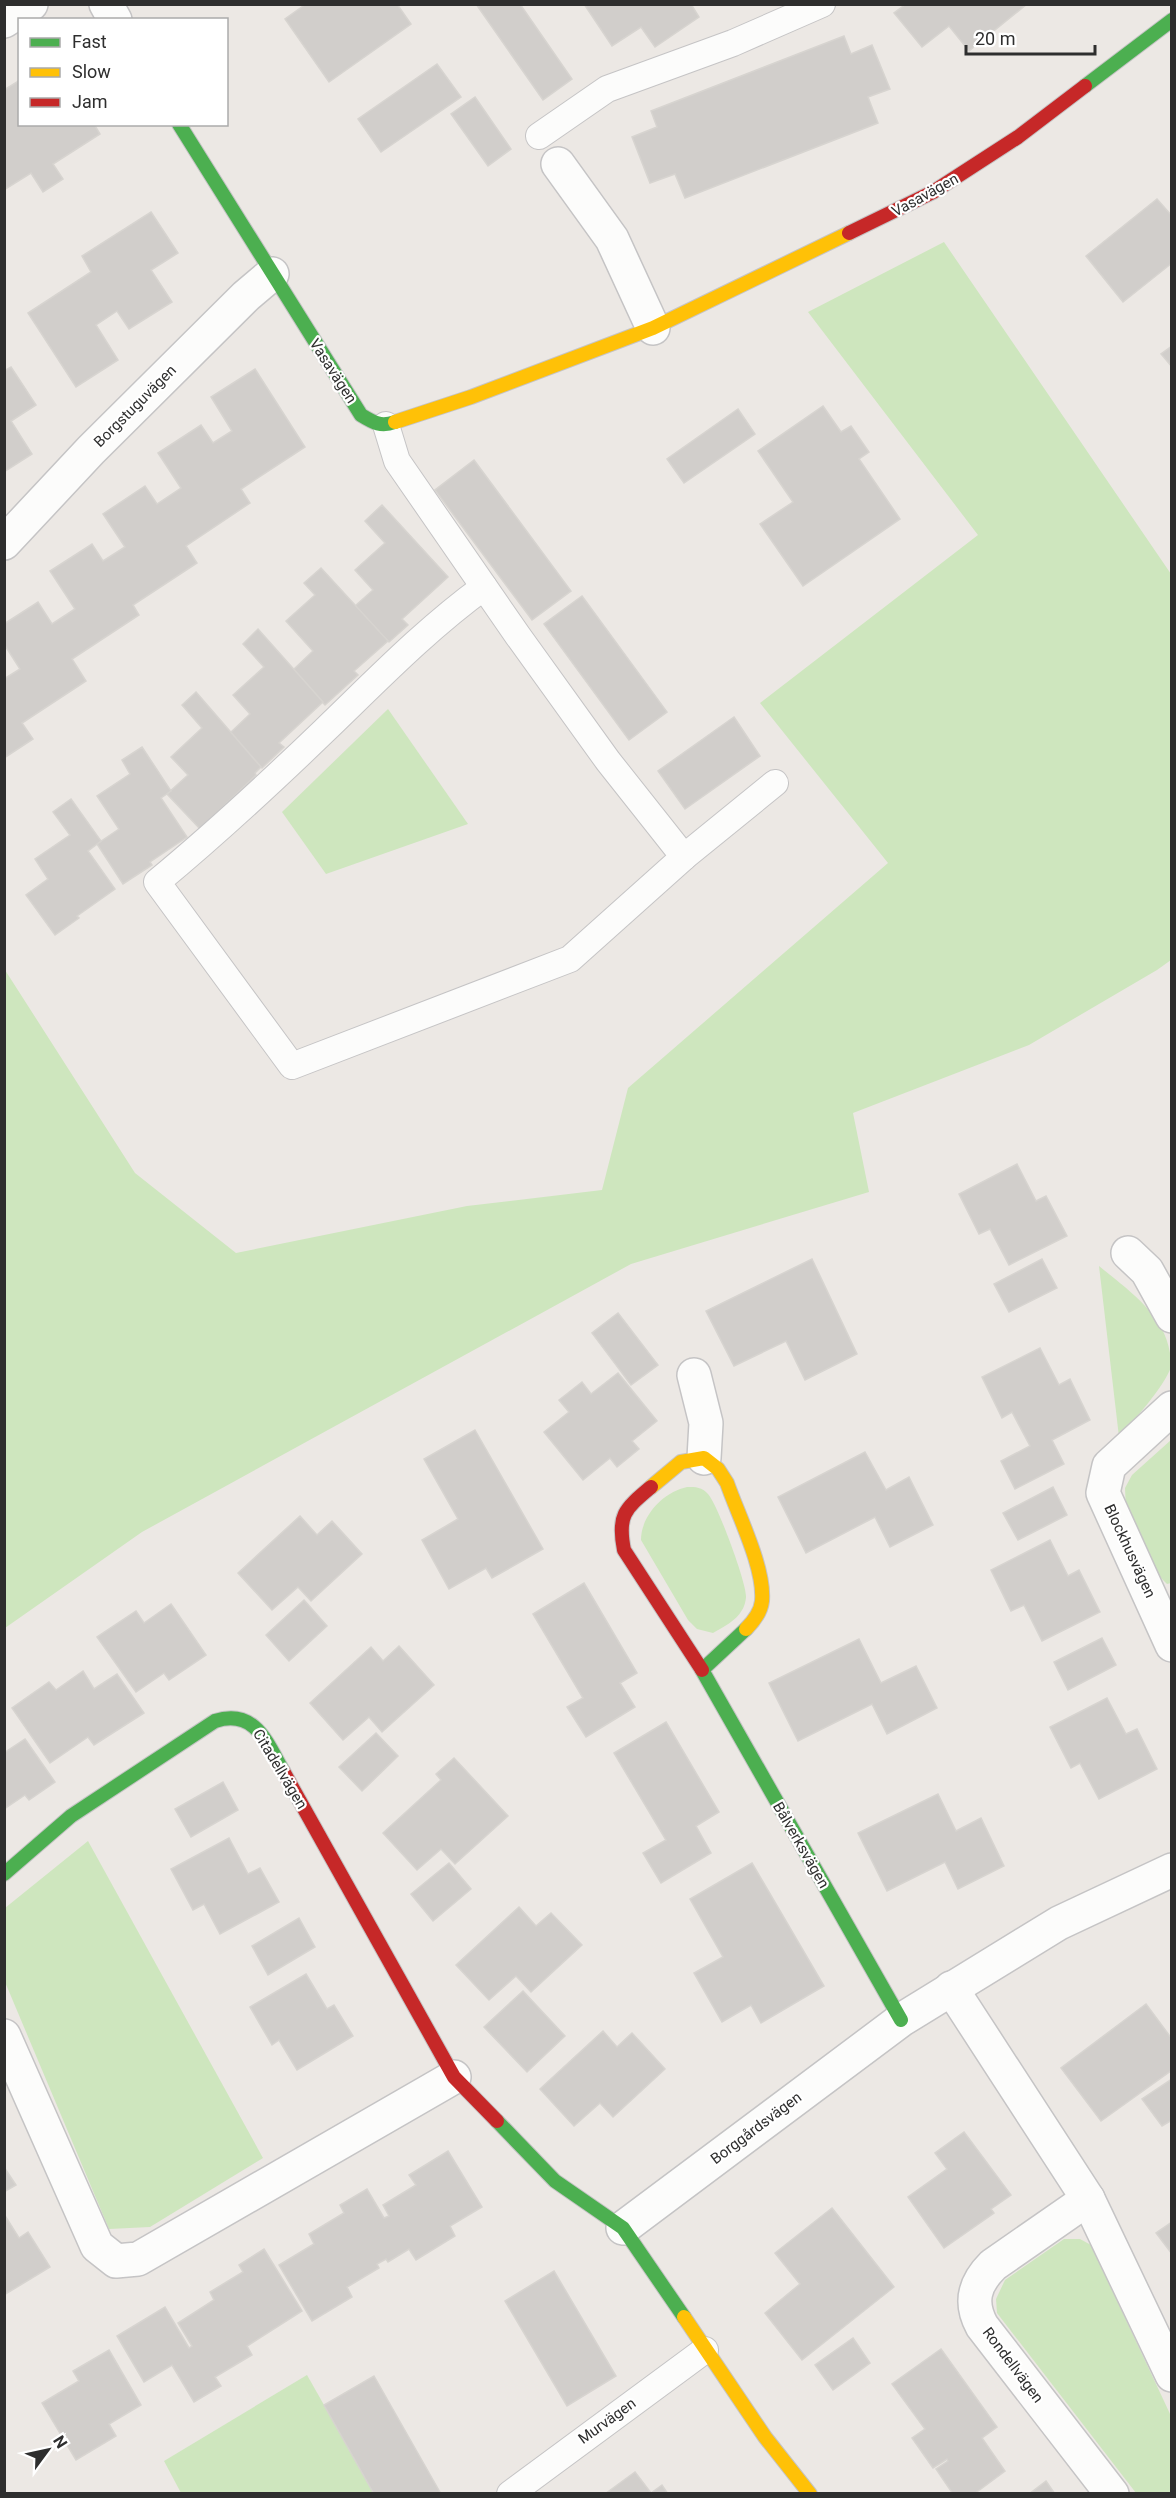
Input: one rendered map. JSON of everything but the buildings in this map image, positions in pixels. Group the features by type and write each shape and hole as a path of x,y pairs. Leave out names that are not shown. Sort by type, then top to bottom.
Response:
{"street":[{"path":"4,21 31,4"},
{"path":"106,4 114,18"},
{"name":"Vasavägen","path":"181,126 361,415 376,424 386,425 471,397 653,328 946,185 1017,137 1172,20"},
{"path":"558,164 612,239 653,328"},
{"name":"Borgstuguvägen","path":"4,543 91,450 246,296 272,274"},
{"path":"1128,1252 1147,1271 1172,1316"},
{"path":"694,1375 706,1423 704,1458 718,1469 727,1483 761,1577 762,1603 753,1622 702,1670"},
{"name":"Blockhusvägen","path":"1172,1408 1109,1466 1103,1493 1165,1611 1172,1645"},
{"name":"Bålverksvägen","path":"704,1458 681,1461 628,1506 620,1529 624,1550 702,1670 901,2020"},
{"name":"Citadellvägen","path":"4,1874 71,1816 206,1725 224,1717 240,1717 254,1724 264,1737 454,2078 555,2181 623,2228"},
{"name":"Borggårdsvägen","path":"623,2228 901,2020 1059,1923 1172,1870"},
{"path":"951,1988 1088,2199 1172,2375"},
{"path":"4,2036 97,2246 116,2261 138,2259 454,2078"},
{"name":"Rondellvägen","path":"1088,2199 993,2265 980,2278 974,2312 982,2326 1112,2493"},
{"path":"623,2228 765,2436 810,2493"}],"lane":[{"path":"538,136 607,89 733,43 822,4"},
{"path":"386,425 397,461 609,761 684,857"},
{"path":"484,587 459,605 381,676 241,811 157,882 292,1066 570,959 684,857 775,783"},
{"name":"Murvägen","path":"515,2492 705,2350"}],"green space":[{"path":"944,242 1171,574 1171,960 1029,1045 853,1113 869,1192 631,1264 142,1532 5,1628 5,970 135,1173 236,1253 467,1206 602,1190 628,1088 888,863 760,703 978,535 808,312"},
{"path":"388,709 468,824 326,874 282,812"},
{"path":"1099,1266 1133,1294 1153,1315 1166,1339 1171,1360 1171,1367 1162,1384 1119,1437"},
{"path":"1171,1440 1171,1583 1167,1584 1151,1568 1147,1549 1126,1511 1125,1488 1132,1475"},
{"path":"687,1487 703,1490 712,1500 731,1544 745,1589 745,1602 739,1614 713,1633 697,1629 688,1620 641,1540 645,1522 655,1506 670,1494"},
{"path":"88,1841 263,2158 150,2227 109,2229 5,1982 5,1908"},
{"path":"1064,2239 1080,2239 1091,2245 1171,2416 1171,2493 1136,2493 997,2313 996,2299 1005,2280"},
{"path":"307,2375 374,2493 181,2493 164,2461"}],"traffic: fast":[{"path":"1085,86 1172,20"},
{"path":"180,126 361,415 378,423 395,422"},
{"path":"746,1629 702,1670 901,2020"},
{"path":"4,1874 71,1816 215,1721 229,1718 240,1719 250,1724 265,1739 283,1771"},
{"path":"497,2121 555,2181 623,2228 684,2317"}],"traffic: slow":[{"path":"395,422 471,397 653,328 849,233"},
{"path":"651,1487 681,1462 704,1458 718,1469 727,1483 750,1542 762,1588 761,1605 746,1629"},
{"path":"684,2317 765,2437 810,2494"}],"traffic: jam":[{"path":"849,233 933,192 1018,137 1085,86"},
{"path":"651,1487 629,1507 625,1514 622,1528 624,1550 702,1670"},
{"path":"283,1771 454,2077 497,2121"}]}
